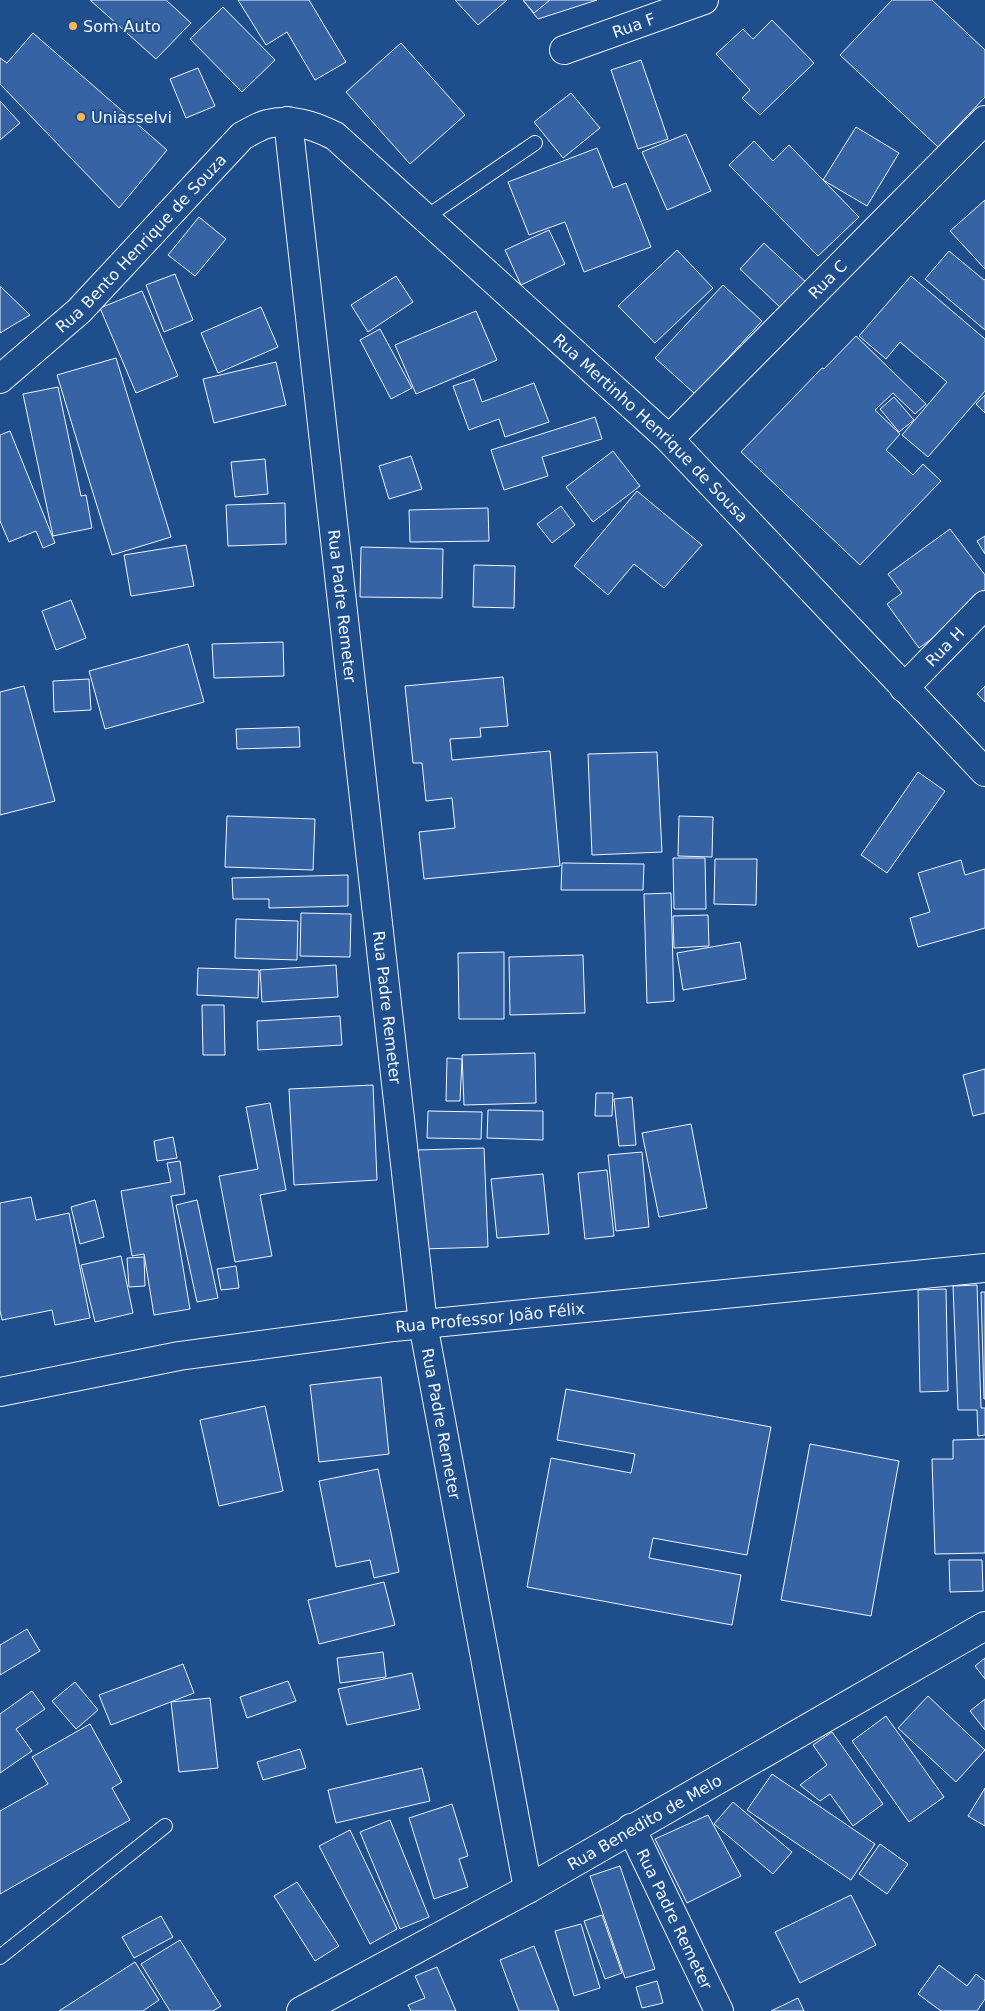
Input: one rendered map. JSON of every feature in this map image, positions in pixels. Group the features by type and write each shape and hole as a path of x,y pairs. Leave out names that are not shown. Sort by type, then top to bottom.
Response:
{"street":[{"name":"Rua F","path":"564,50 704,0"},
{"name":"Rua C","path":"669,438 985,120"},
{"name":"Rua Mertinho Henrique de Sousa","path":"288,121 313,125 335,136 669,438 985,772"},
{"name":"Rua Bento Henrique de Souza","path":"0,379 79,311 242,136 266,124 288,121"},
{"name":"Rua Padre Remeter","path":"288,121 423,1324 528,1888"},
{"name":"Rua H","path":"904,688 985,605"},
{"name":"Rua Professor João Félix","path":"0,1392 179,1356 423,1324 985,1268"},
{"name":"Rua Benedito de Melo","path":"301,2011 528,1888 985,1626"},
{"name":"Rua Padre Remeter","path":"631,1828 719,2011"}],"lane":[{"path":"425,218 535,143"},
{"path":"0,1957 164,1826"}],"building":[{"path":"90,0 166,0 191,23 156,59"},
{"path":"238,0 309,0 346,62 315,80 287,32 266,45"},
{"path":"455,0 507,0 478,25"},
{"path":"523,0 597,0 538,19"},
{"path":"523,0 550,0 534,13"},
{"path":"892,0 932,0 985,50 985,97 938,147 840,55"},
{"path":"223,7 275,60 242,92 190,39"},
{"path":"772,20 814,63 760,115 742,98 750,90 716,54 743,29 753,39"},
{"name":"Uniasselvi","path":"33,33 167,150 119,208 0,84 0,58 7,63"},
{"path":"401,43 465,115 410,164 346,92"},
{"path":"641,60 668,139 638,149 611,70"},
{"path":"198,68 215,106 186,118 170,79"},
{"path":"571,93 600,128 563,158 534,122"},
{"path":"0,101 20,123 0,140"},
{"path":"856,127 899,153 867,206 823,180"},
{"path":"686,134 711,191 667,210 642,152"},
{"path":"754,141 773,161 789,145 859,217 818,256 729,165"},
{"path":"597,148 613,188 626,183 651,247 584,272 565,222 529,235 508,182"},
{"path":"985,200 985,269 950,231"},
{"path":"199,217 226,239 195,276 168,255"},
{"path":"549,230 565,264 521,285 505,250"},
{"path":"764,243 810,286 785,312 740,269"},
{"path":"677,250 713,288 655,343 618,306"},
{"path":"949,251 985,279 985,330 925,279"},
{"path":"175,274 193,320 164,332 146,285"},
{"path":"396,276 413,302 368,332 351,305"},
{"path":"911,276 985,339 985,391 928,457 902,435 947,382 900,342 886,359 859,336"},
{"path":"723,285 762,321 695,394 655,358"},
{"path":"0,286 30,315 0,333"},
{"path":"142,291 178,376 136,393 100,308"},
{"path":"261,307 278,347 218,373 201,333"},
{"path":"476,311 497,360 416,394 395,345"},
{"path":"380,329 412,388 391,399 360,340"},
{"path":"856,336 926,404 915,414 893,393 875,410 900,434 886,450 913,475 923,464 941,481 860,565 741,452 822,368 824,369"},
{"path":"116,358 171,537 112,555 57,375"},
{"path":"276,362 286,405 214,423 203,379"},
{"path":"474,379 482,402 534,383 549,422 505,437 499,419 469,430 453,386"},
{"path":"58,387 81,496 86,495 92,528 53,536 23,394"},
{"path":"985,395 985,413 976,404"},
{"path":"894,397 914,420 899,432 880,409"},
{"path":"595,417 602,439 542,457 548,476 504,490 491,450"},
{"path":"10,431 55,543 43,548 36,531 9,542 0,521 0,435"},
{"path":"613,451 640,486 593,522 566,487"},
{"path":"411,456 422,489 389,499 379,466"},
{"path":"265,459 268,494 235,497 231,462"},
{"path":"637,491 702,545 664,588 634,564 608,595 574,566"},
{"path":"285,503 286,544 228,546 226,505"},
{"path":"561,506 575,525 552,543 537,524"},
{"path":"488,508 489,541 410,542 409,510"},
{"path":"950,529 985,575 985,600 919,648 887,604 902,593 888,574"},
{"path":"985,536 985,554 977,541"},
{"path":"186,545 194,586 131,596 124,555"},
{"path":"361,547 443,549 442,598 360,597"},
{"path":"474,565 515,566 514,608 473,607"},
{"path":"71,600 86,638 56,650 42,611"},
{"path":"283,642 284,676 214,678 212,644"},
{"path":"188,644 204,702 105,729 89,671"},
{"path":"503,677 508,726 480,728 481,737 450,739 452,760 550,751 560,866 424,879 419,832 455,828 452,798 426,801 422,763 413,763 405,686"},
{"path":"89,679 91,710 54,712 53,681"},
{"path":"24,686 55,801 0,815 0,692"},
{"path":"985,686 985,702 977,694"},
{"path":"299,727 300,747 237,749 236,729"},
{"path":"657,752 662,852 592,855 588,754"},
{"path":"918,772 945,791 887,873 861,855"},
{"path":"227,816 315,819 313,870 225,867"},
{"path":"679,816 713,817 712,857 678,856"},
{"path":"673,858 705,858 706,909 674,909"},
{"path":"715,859 757,859 756,905 714,904"},
{"path":"961,860 965,875 985,869 985,928 918,947 910,918 930,912 918,873"},
{"path":"562,863 644,864 643,890 561,890"},
{"path":"348,875 348,906 269,908 269,899 233,899 232,878"},
{"path":"671,893 674,1001 647,1003 644,894"},
{"path":"301,913 351,914 350,957 300,956"},
{"path":"708,915 709,946 674,948 673,916"},
{"path":"236,919 298,921 297,960 235,958"},
{"path":"740,942 746,979 683,990 677,953"},
{"path":"504,952 504,1019 459,1019 458,953"},
{"path":"583,955 585,1013 510,1015 509,957"},
{"path":"336,965 338,997 262,1002 260,970"},
{"path":"198,968 259,970 258,998 197,995"},
{"path":"202,1005 224,1005 225,1055 203,1055"},
{"path":"340,1016 342,1045 258,1050 257,1021"},
{"path":"535,1053 536,1103 464,1105 462,1055"},
{"path":"447,1058 462,1059 460,1101 446,1101"},
{"path":"985,1069 985,1113 973,1116 963,1075"},
{"path":"373,1085 377,1180 294,1185 289,1089"},
{"path":"596,1093 613,1093 612,1116 595,1116"},
{"path":"632,1097 636,1145 619,1146 614,1099"},
{"path":"270,1103 286,1190 260,1195 272,1256 235,1262 219,1176 258,1169 246,1107"},
{"path":"488,1110 543,1111 543,1140 487,1138"},
{"path":"428,1111 482,1112 481,1139 427,1138"},
{"path":"691,1124 707,1208 659,1217 642,1133"},
{"path":"173,1137 177,1158 157,1161 154,1141"},
{"path":"484,1148 488,1247 422,1249 418,1150"},
{"path":"642,1152 649,1227 616,1231 608,1155"},
{"path":"180,1161 185,1194 171,1196 190,1309 154,1315 144,1254 132,1256 121,1191 171,1182 167,1163"},
{"path":"607,1170 614,1236 585,1239 578,1173"},
{"path":"543,1174 549,1234 497,1238 491,1179"},
{"path":"31,1197 36,1220 69,1213 90,1318 55,1325 52,1310 2,1320 0,1311 0,1203"},
{"path":"95,1200 104,1237 80,1244 71,1207"},
{"path":"197,1200 218,1298 197,1302 176,1205"},
{"path":"121,1256 133,1313 95,1322 81,1265"},
{"path":"144,1257 145,1286 129,1287 127,1258"},
{"path":"236,1266 239,1288 221,1290 217,1269"},
{"path":"977,1285 981,1408 985,1408 985,1435 978,1436 977,1410 958,1410 953,1286"},
{"path":"946,1289 948,1391 920,1392 918,1290"},
{"path":"981,1292 985,1292 985,1399 984,1399"},
{"path":"381,1377 389,1454 319,1462 310,1385"},
{"path":"566,1389 771,1427 747,1555 653,1538 649,1558 741,1575 732,1625 527,1587 551,1458 631,1473 635,1454 557,1440"},
{"path":"265,1406 283,1491 219,1506 200,1420"},
{"path":"985,1439 985,1553 935,1554 932,1459 953,1459 953,1440"},
{"path":"810,1444 899,1461 871,1616 781,1600"},
{"path":"378,1469 399,1572 374,1578 370,1560 336,1567 319,1481"},
{"path":"949,1560 982,1560 983,1591 950,1592"},
{"path":"384,1582 395,1625 319,1644 308,1600"},
{"path":"27,1629 40,1651 0,1675 0,1645"},
{"path":"383,1652 386,1677 340,1683 337,1658"},
{"path":"985,1658 985,1679 975,1666"},
{"path":"183,1664 194,1693 111,1725 99,1695"},
{"path":"412,1673 420,1709 347,1725 338,1689"},
{"path":"288,1681 296,1701 247,1718 240,1697"},
{"path":"75,1682 98,1710 76,1729 52,1701"},
{"path":"32,1691 45,1709 16,1729 32,1751 0,1773 0,1714"},
{"path":"928,1696 985,1750 956,1782 898,1728"},
{"path":"210,1698 218,1768 179,1772 171,1702"},
{"path":"985,1699 985,1730 970,1711"},
{"path":"886,1716 944,1797 909,1822 852,1741"},
{"path":"90,1724 122,1782 112,1788 130,1820 0,1894 0,1811 48,1784 32,1757"},
{"path":"832,1732 883,1804 853,1826 830,1794 820,1801 800,1785 827,1765 813,1745"},
{"path":"300,1749 306,1768 263,1780 257,1762"},
{"path":"422,1768 430,1801 336,1823 328,1790"},
{"path":"772,1774 875,1844 851,1880 747,1810"},
{"path":"985,1788 985,1826 968,1816"},
{"path":"733,1802 792,1852 773,1874 714,1824"},
{"path":"452,1804 468,1856 459,1859 468,1887 434,1899 409,1818"},
{"path":"708,1815 741,1876 687,1903 655,1839"},
{"path":"390,1820 429,1917 400,1929 360,1832"},
{"path":"350,1830 397,1929 370,1944 319,1846"},
{"path":"880,1844 908,1864 887,1894 859,1874"},
{"path":"620,1866 655,1969 625,1978 590,1876"},
{"path":"297,1882 339,1946 315,1961 274,1896"},
{"path":"851,1895 876,1945 800,1983 775,1932"},
{"path":"602,1915 622,1973 605,1979 584,1921"},
{"path":"161,1916 173,1937 134,1958 122,1937"},
{"path":"581,1924 600,1988 574,1996 555,1931"},
{"path":"180,1940 221,2006 213,2011 170,2011 141,1964"},
{"path":"534,1946 559,2011 519,2011 500,1960"},
{"path":"135,1962 159,2000 143,2011 59,2011"},
{"path":"939,1965 967,1986 976,1974 985,1981 985,1999 977,2011 941,2011 918,1994"},
{"path":"437,1967 456,2011 411,2011 408,2005 425,1998 415,1976"},
{"path":"657,1981 663,2003 642,2008 636,1987"},
{"path":"798,1998 804,2011 771,2011"}],"place":[{"name":"Som Auto","path":"73,26"},
{"name":"Uniasselvi","path":"81,117"}]}
